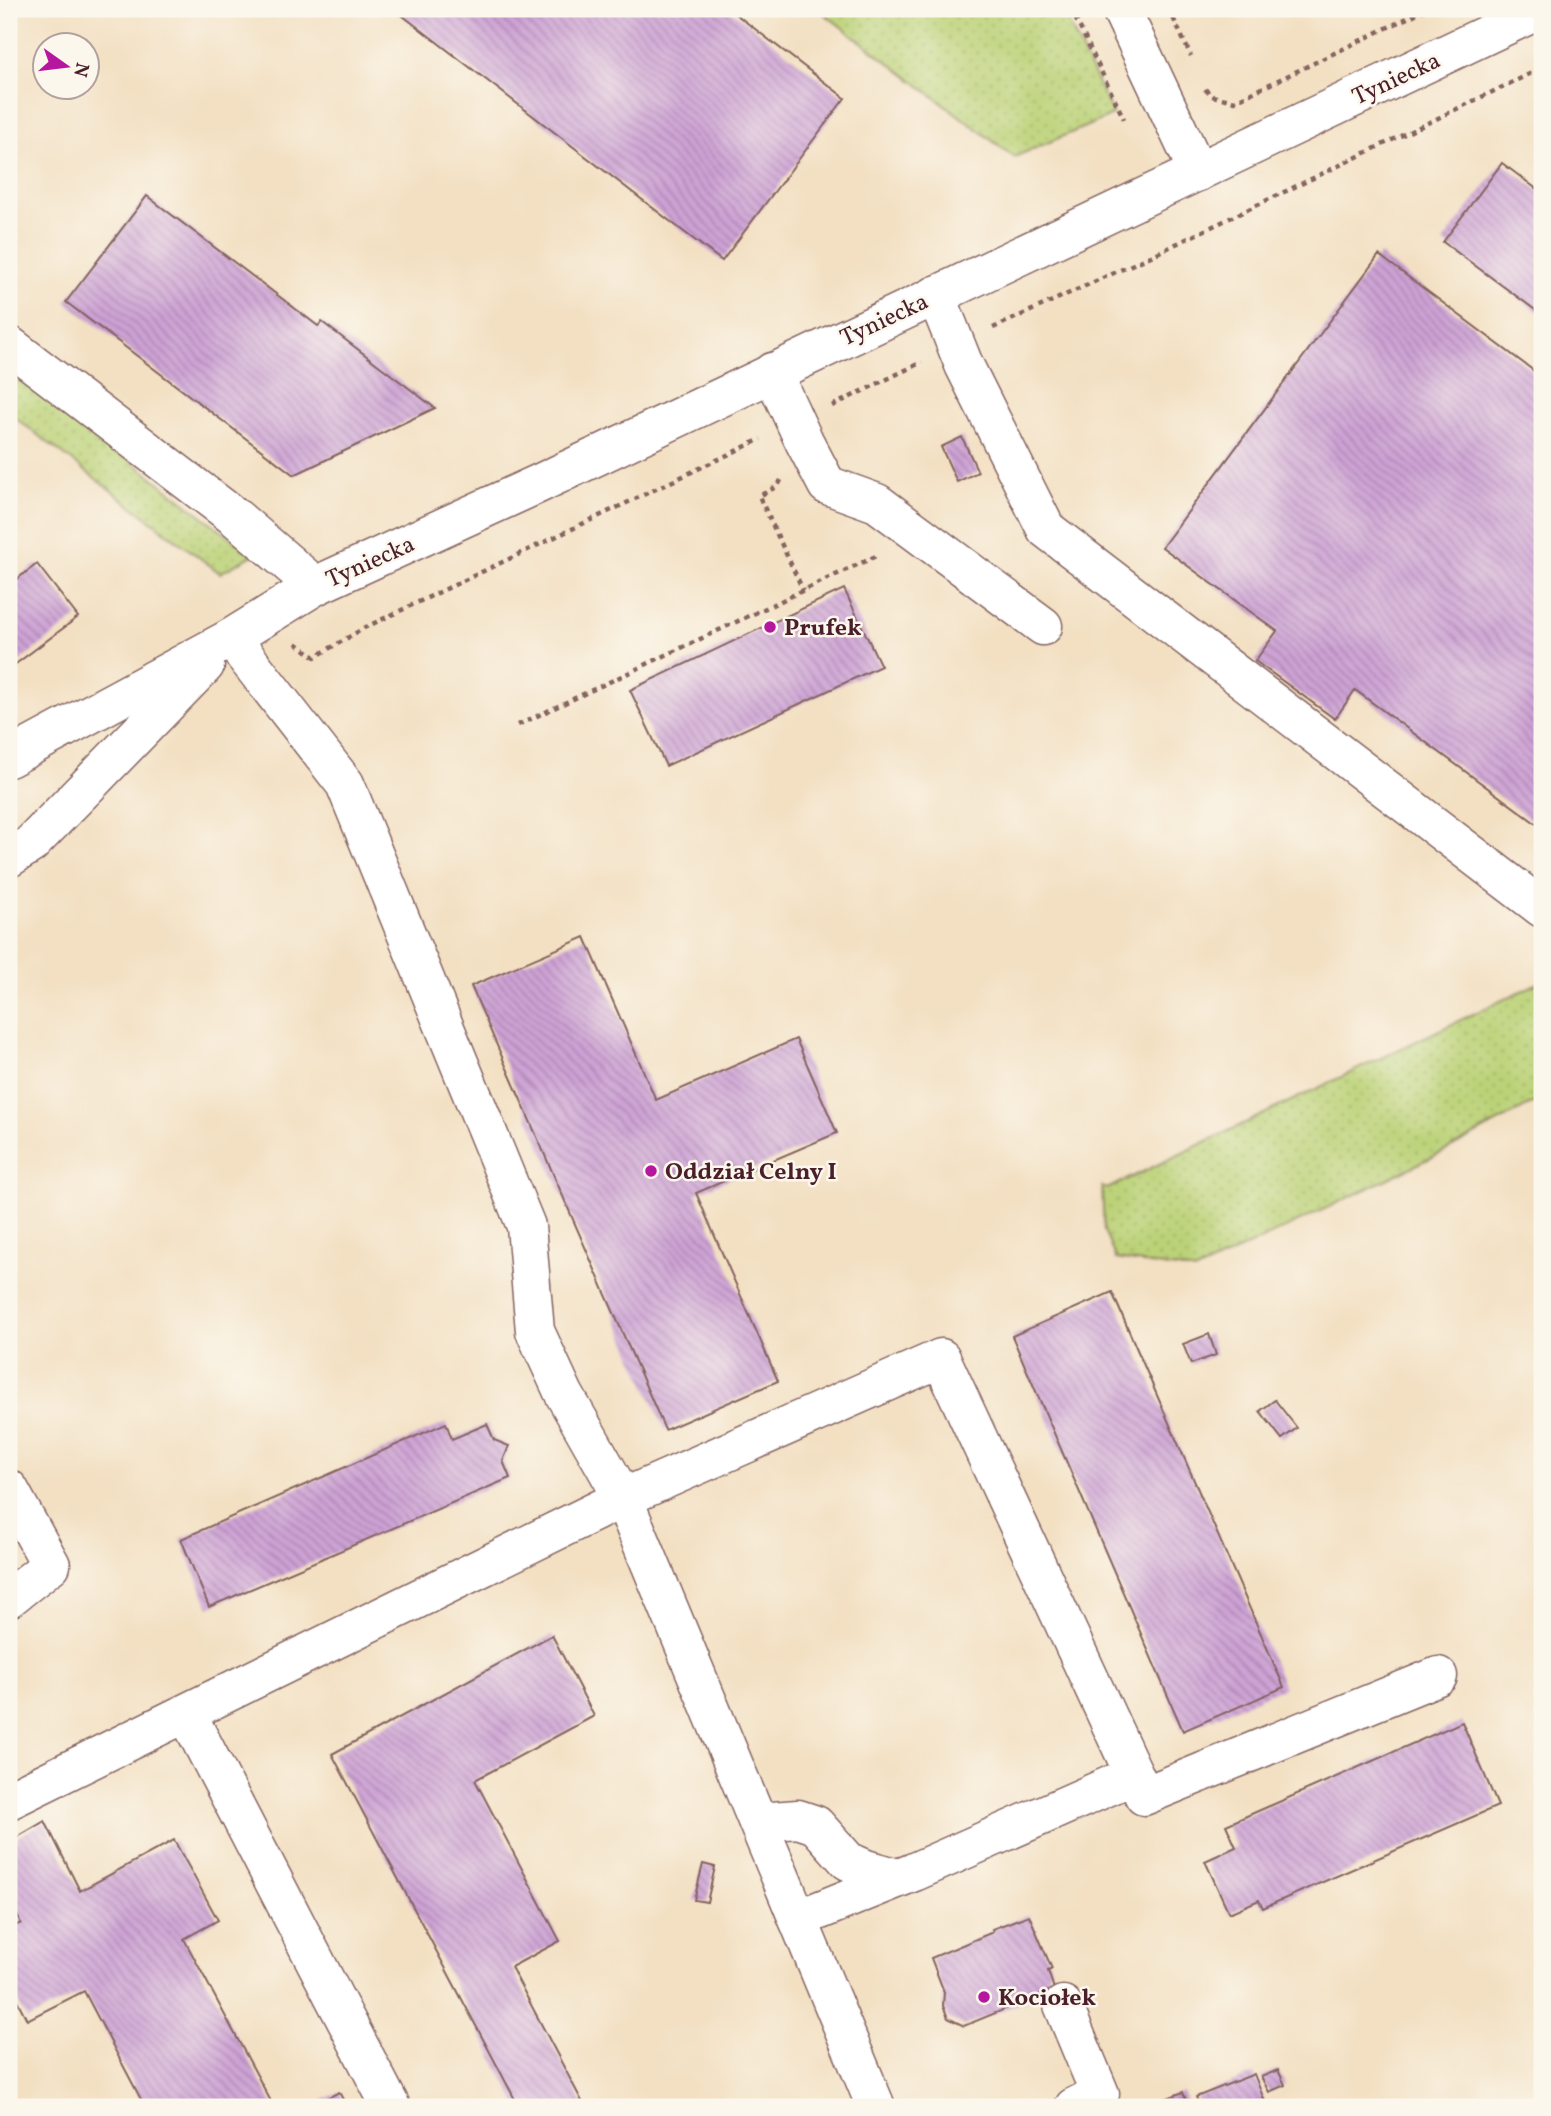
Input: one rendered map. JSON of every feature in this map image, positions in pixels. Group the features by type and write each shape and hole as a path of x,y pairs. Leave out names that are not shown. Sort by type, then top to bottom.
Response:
{"street":[{"path":"1121,9 1198,172"},
{"name":"Tyniecka","path":"230,638 315,586 538,484 1541,9"},
{"path":"936,295 956,346 1046,529 1542,908"},
{"path":"9,345 236,518 315,586"},
{"path":"772,372 827,485 877,503 1043,626"},
{"path":"9,758 230,638"},
{"path":"9,858 31,844 230,638"},
{"path":"230,638 345,784 526,1226 535,1331 564,1394 622,1498 876,2107"},
{"path":"9,1800 622,1498 941,1358 1144,1796 1438,1676"},
{"path":"9,1489 51,1565 9,1598"},
{"path":"187,1714 391,2107"},
{"path":"798,1919 1134,1775"},
{"path":"758,1822 798,1819 816,1825 848,1861 898,1878"},
{"path":"1063,2005 1096,2103"}],"path":[{"path":"1071,9 1124,119"},
{"path":"1169,9 1192,58"},
{"path":"1202,82 1212,96 1235,101 1426,9"},
{"path":"314,657 366,627 1542,68"},
{"path":"784,472 778,486 759,496 803,590"},
{"path":"519,725 920,535"}],"green space":[{"path":"818,9 1062,9 1113,115 1014,157"},
{"path":"9,367 253,555 220,573 9,413"},
{"path":"1542,981 1542,1098 1447,1150 1196,1271 1116,1259 1104,1231 1102,1186 1107,1189"}],"building":[{"path":"394,9 729,9 845,98 722,261"},
{"path":"1502,163 1542,193 1542,315 1443,242"},
{"path":"147,196 318,326 322,322 435,408 294,475 66,302"},
{"path":"1379,255 1542,377 1542,828 1355,690 1335,719 1255,661 1277,631 1162,547"},
{"path":"962,437 978,472 957,482 941,447"},
{"path":"37,564 78,617 9,669 9,585"},
{"path":"844,589 881,666 666,766 630,690"},
{"name":"Oddział Celny I","path":"585,937 656,1100 796,1039 837,1133 696,1193 778,1381 665,1430 471,986"},
{"path":"1112,1292 1284,1687 1183,1731 1012,1336"},
{"path":"1209,1334 1216,1355 1191,1364 1183,1344"},
{"path":"1275,1400 1297,1428 1282,1439 1260,1411"},
{"path":"446,1423 452,1439 487,1424 494,1440 509,1446 503,1461 510,1478 209,1607 181,1539"},
{"path":"552,1635 594,1716 475,1780 560,1941 511,1967 585,2107 519,2107 332,1754"},
{"path":"1462,1722 1498,1806 1263,1908 1259,1900 1229,1913 1205,1861 1236,1847 1226,1825"},
{"path":"45,1821 80,1891 174,1840 218,1920 184,1939 274,2107 145,2107 84,1991 27,2020 9,1984 9,1929 21,1923 9,1900 9,1842"},
{"path":"703,1864 715,1867 707,1902 694,1900"},
{"path":"1029,1915 1052,1969 1048,1971 1054,1989 964,2026 948,2018 943,2006 944,1992 931,1958"},
{"path":"1278,2070 1285,2085 1269,2092 1261,2077"},
{"path":"1254,2074 1267,2107 1200,2107 1196,2097"},
{"path":"339,2092 347,2107 310,2107"},
{"path":"1183,2092 1189,2107 1156,2107 1154,2103"}],"place":[{"name":"Prufek","path":"770,627"},
{"name":"Oddział Celny I","path":"651,1171"},
{"name":"Kociołek","path":"984,1997"}]}
